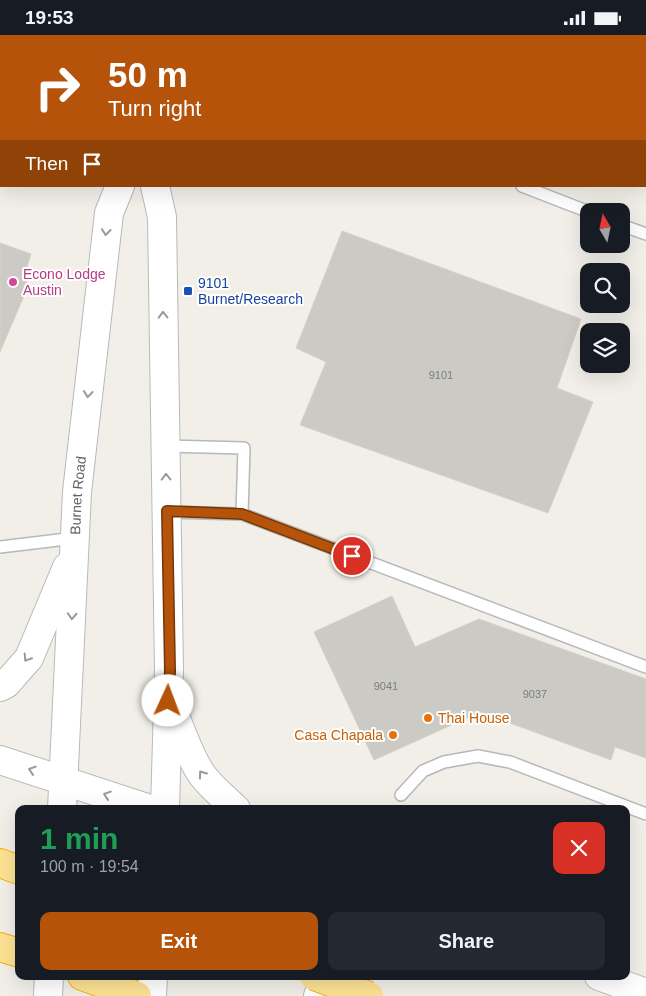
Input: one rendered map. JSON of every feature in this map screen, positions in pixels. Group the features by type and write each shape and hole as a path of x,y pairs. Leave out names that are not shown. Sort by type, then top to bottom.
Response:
{"highway":[{"path":"0,863 15,869"},
{"path":"0,947 15,952"},
{"path":"93,980 137,996"},
{"path":"325,980 369,996"}],"main road":[{"name":"Burnet Road","path":"62,805 77,492 109,213 120,187"},
{"path":"155,187 162,217 170,671 165,805"},
{"path":"0,687 6,684 29,658 75,544"},
{"path":"168,701 196,766 216,791 232,805"},
{"path":"0,760 138,805"},
{"path":"48,996 49,980"},
{"path":"152,996 153,980"},
{"path":"318,996 323,980"},
{"path":"610,980 646,993"}],"lane":[{"path":"525,187 580,209"},
{"path":"630,228 646,234"},
{"path":"166,446 244,448 242,514"},
{"path":"167,511 242,514 646,667"},
{"path":"0,547 75,544"},
{"path":"401,795 423,771 444,762 478,756 510,762 622,805"},
{"path":"630,808 646,814"}],"building":[{"path":"342,231 581,319 557,388 593,402 548,513 300,425 326,362 296,348"},
{"name":"Econo Lodge Austin","path":"0,243 31,254 23,280 29,284 0,352"},
{"path":"392,596 415,647 479,619 646,679 646,758 615,747 611,760 480,712 374,760 314,632"}],"place":[{"name":"Econo Lodge Austin","path":"13,282"},
{"name":"9101 Burnet/Research","path":"188,291"},
{"name":"Thai House","path":"428,718"},
{"name":"Casa Chapala","path":"393,735"}],"route":[{"path":"168,701 170,671 167,511 242,514 352,556"}]}
